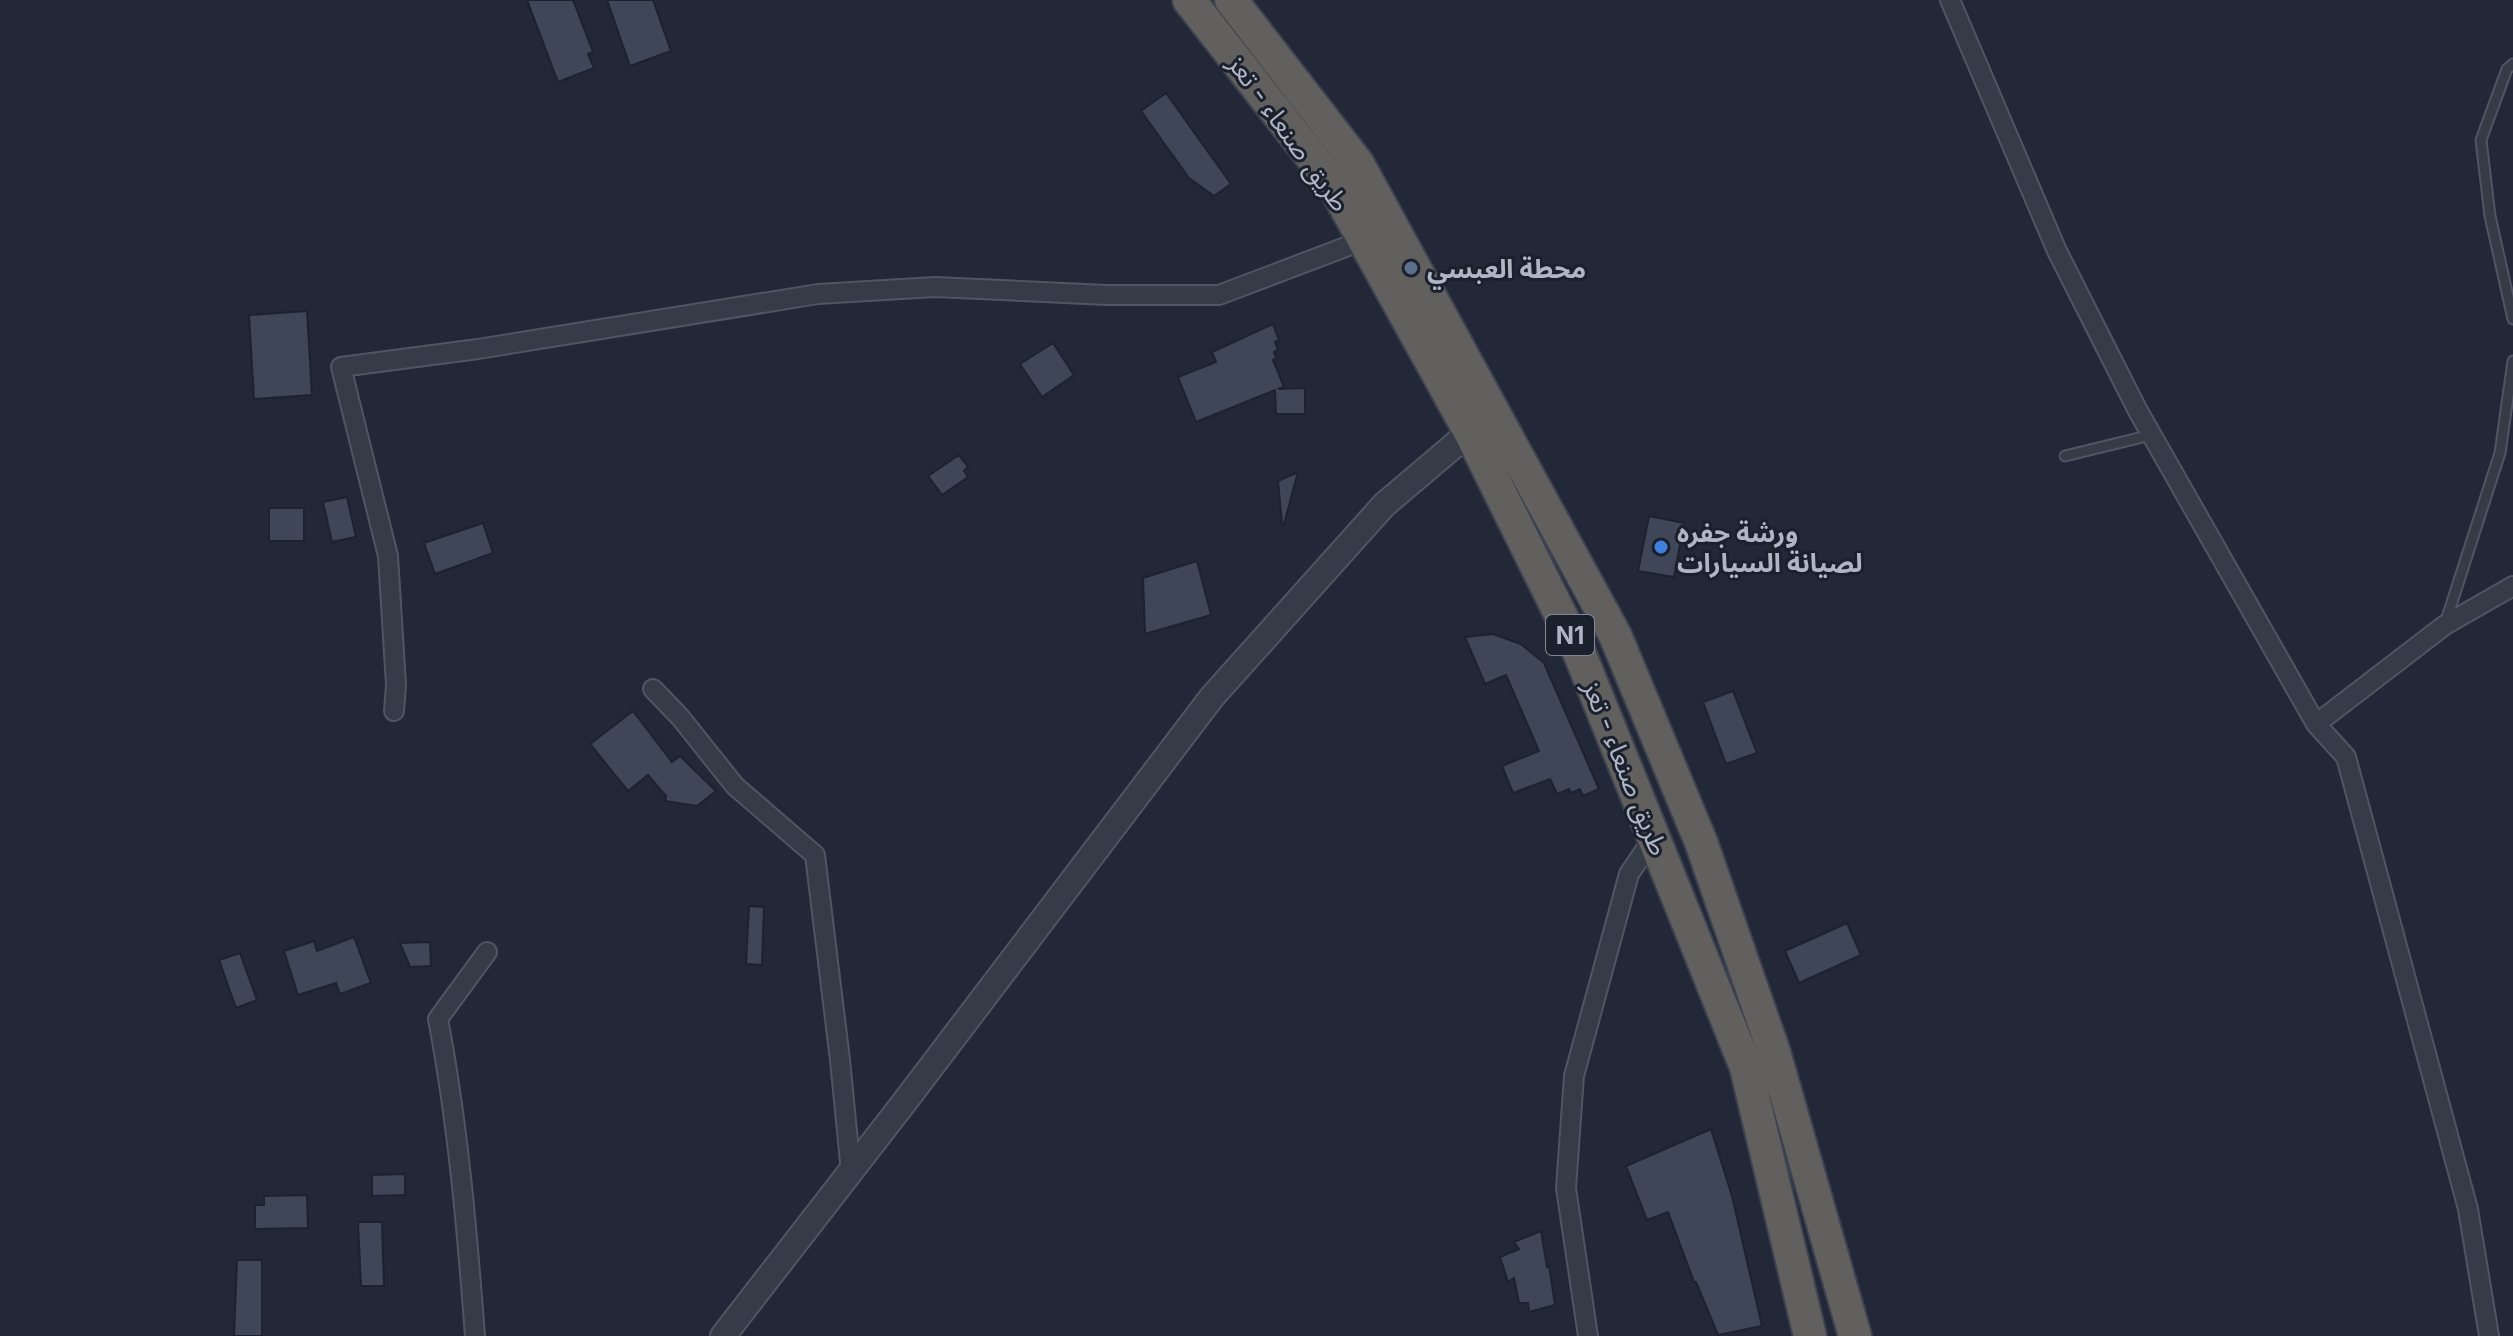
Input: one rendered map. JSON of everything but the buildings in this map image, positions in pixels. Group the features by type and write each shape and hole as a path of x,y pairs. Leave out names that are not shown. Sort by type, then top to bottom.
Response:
{"highway":[{"name":"طريق صنعاء - تعز","path":"1189,0 1333,184 1470,432 1579,652 1746,1067 1810,1336"},
{"name":"طريق صنعاء - تعز","path":"1231,0 1358,164 1615,635 1701,842 1774,1052 1855,1336"}],"street":[{"path":"1950,0 2057,251 2151,435 2316,724 2346,757 2468,1209 2489,1336"},
{"path":"394,711 396,685 388,556 341,367 478,349 818,294 935,287 1107,295 1219,295 1364,240"},
{"path":"723,1336 1212,697 1384,505 1470,432"},
{"path":"2316,724 2445,625 2513,586"},
{"path":"653,689 680,717 735,786 815,855 851,1172"},
{"path":"1582,1333 1566,1188 1574,1076 1629,874 1654,837"},
{"path":"475,1336 450,1080 438,1019 487,952"}],"lane":[{"path":"2513,64 2507,69 2481,140 2490,216 2513,319"},
{"path":"2445,625 2500,453 2513,361"},
{"path":"2065,456 2151,435"}],"place":[{"name":"محطة العبسي","path":"1411,268"},
{"name":"ورشة جفره لصيانة السيارات","path":"1661,547"}]}
